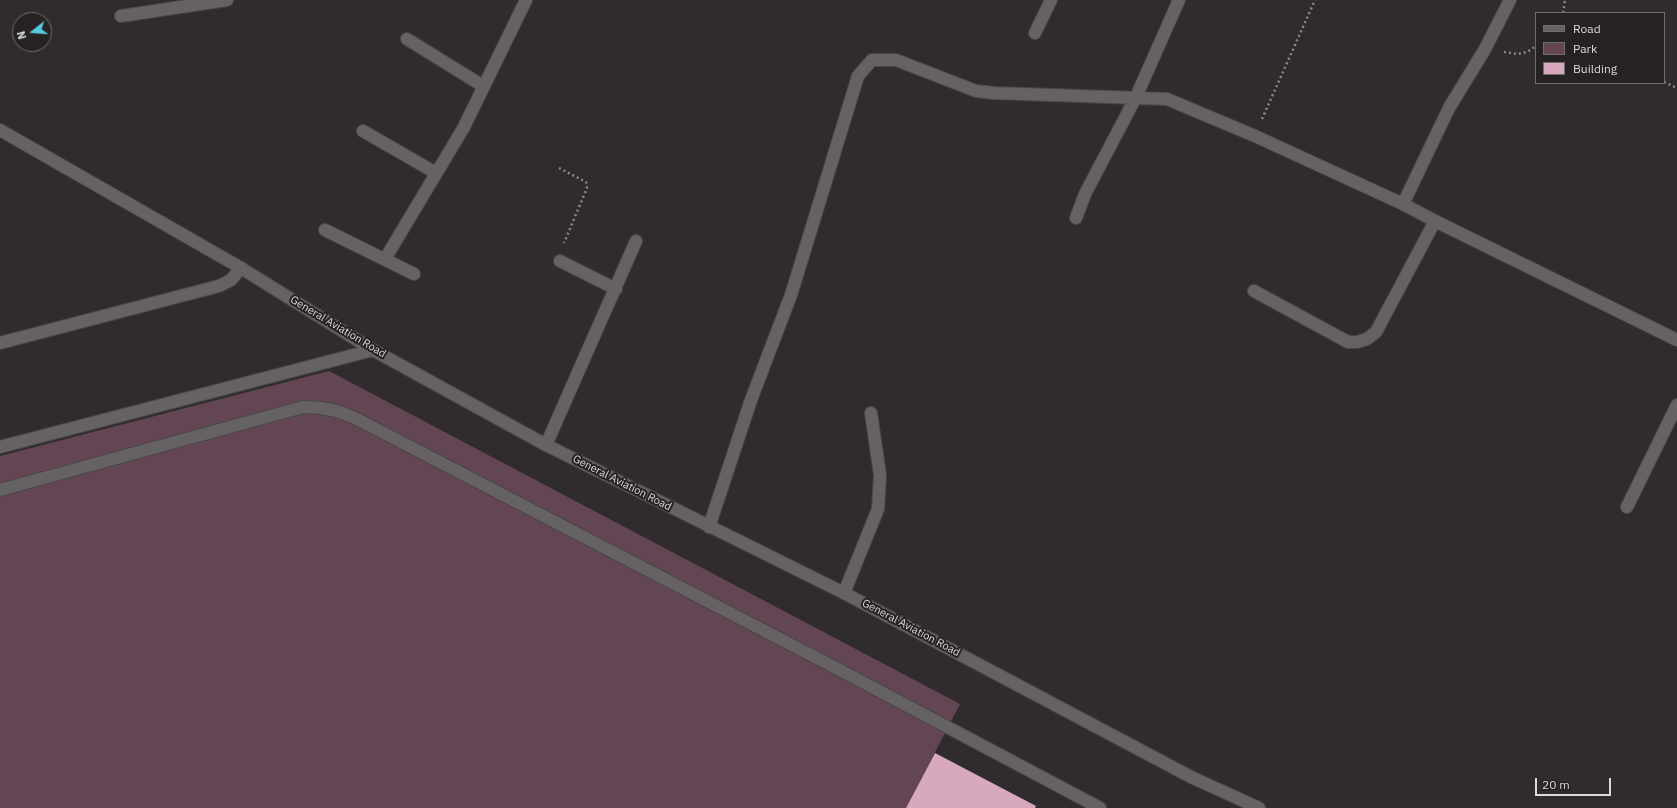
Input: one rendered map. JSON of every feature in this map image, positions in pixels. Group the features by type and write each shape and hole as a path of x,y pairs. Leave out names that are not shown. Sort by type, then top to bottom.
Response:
{"street":[{"path":"121,16 227,0"},
{"path":"385,259 464,126 526,0"},
{"path":"1035,33 1051,0"},
{"path":"1076,218 1085,194 1136,97 1178,0"},
{"path":"1403,204 1449,108 1485,49 1510,0"},
{"path":"407,39 483,86"},
{"path":"708,526 751,400 791,295 858,76 872,60 896,60 976,91 994,93 1167,99 1255,136 1403,204 1677,340"},
{"name":"General Aviation Road","path":"0,130 241,268 373,350 546,445 844,593 1191,777 1259,808"},
{"path":"363,131 436,173"},
{"path":"1254,291 1348,342 1357,342 1367,339 1376,332 1435,221"},
{"path":"325,230 414,274"},
{"path":"546,445 636,241"},
{"path":"560,261 616,289"},
{"path":"0,343 219,286 231,280 241,268"},
{"path":"0,447 373,350"},
{"path":"1627,507 1677,405"},
{"path":"0,490 296,409 321,408 337,411 355,418 836,668 1100,808"},
{"path":"844,593 878,509 880,476 872,413"}],"path":[{"path":"1255,136 1315,0"},
{"path":"1563,12 1565,0"},
{"path":"1485,49 1518,54 1527,52 1535,47"},
{"path":"1665,82 1677,88"},
{"path":"559,168 586,182 587,188 559,255 560,261"}],"green space":[{"path":"329,371 960,704 906,808 0,808 0,456"}],"building":[{"path":"935,753 1036,806 1035,808 906,808"}]}
